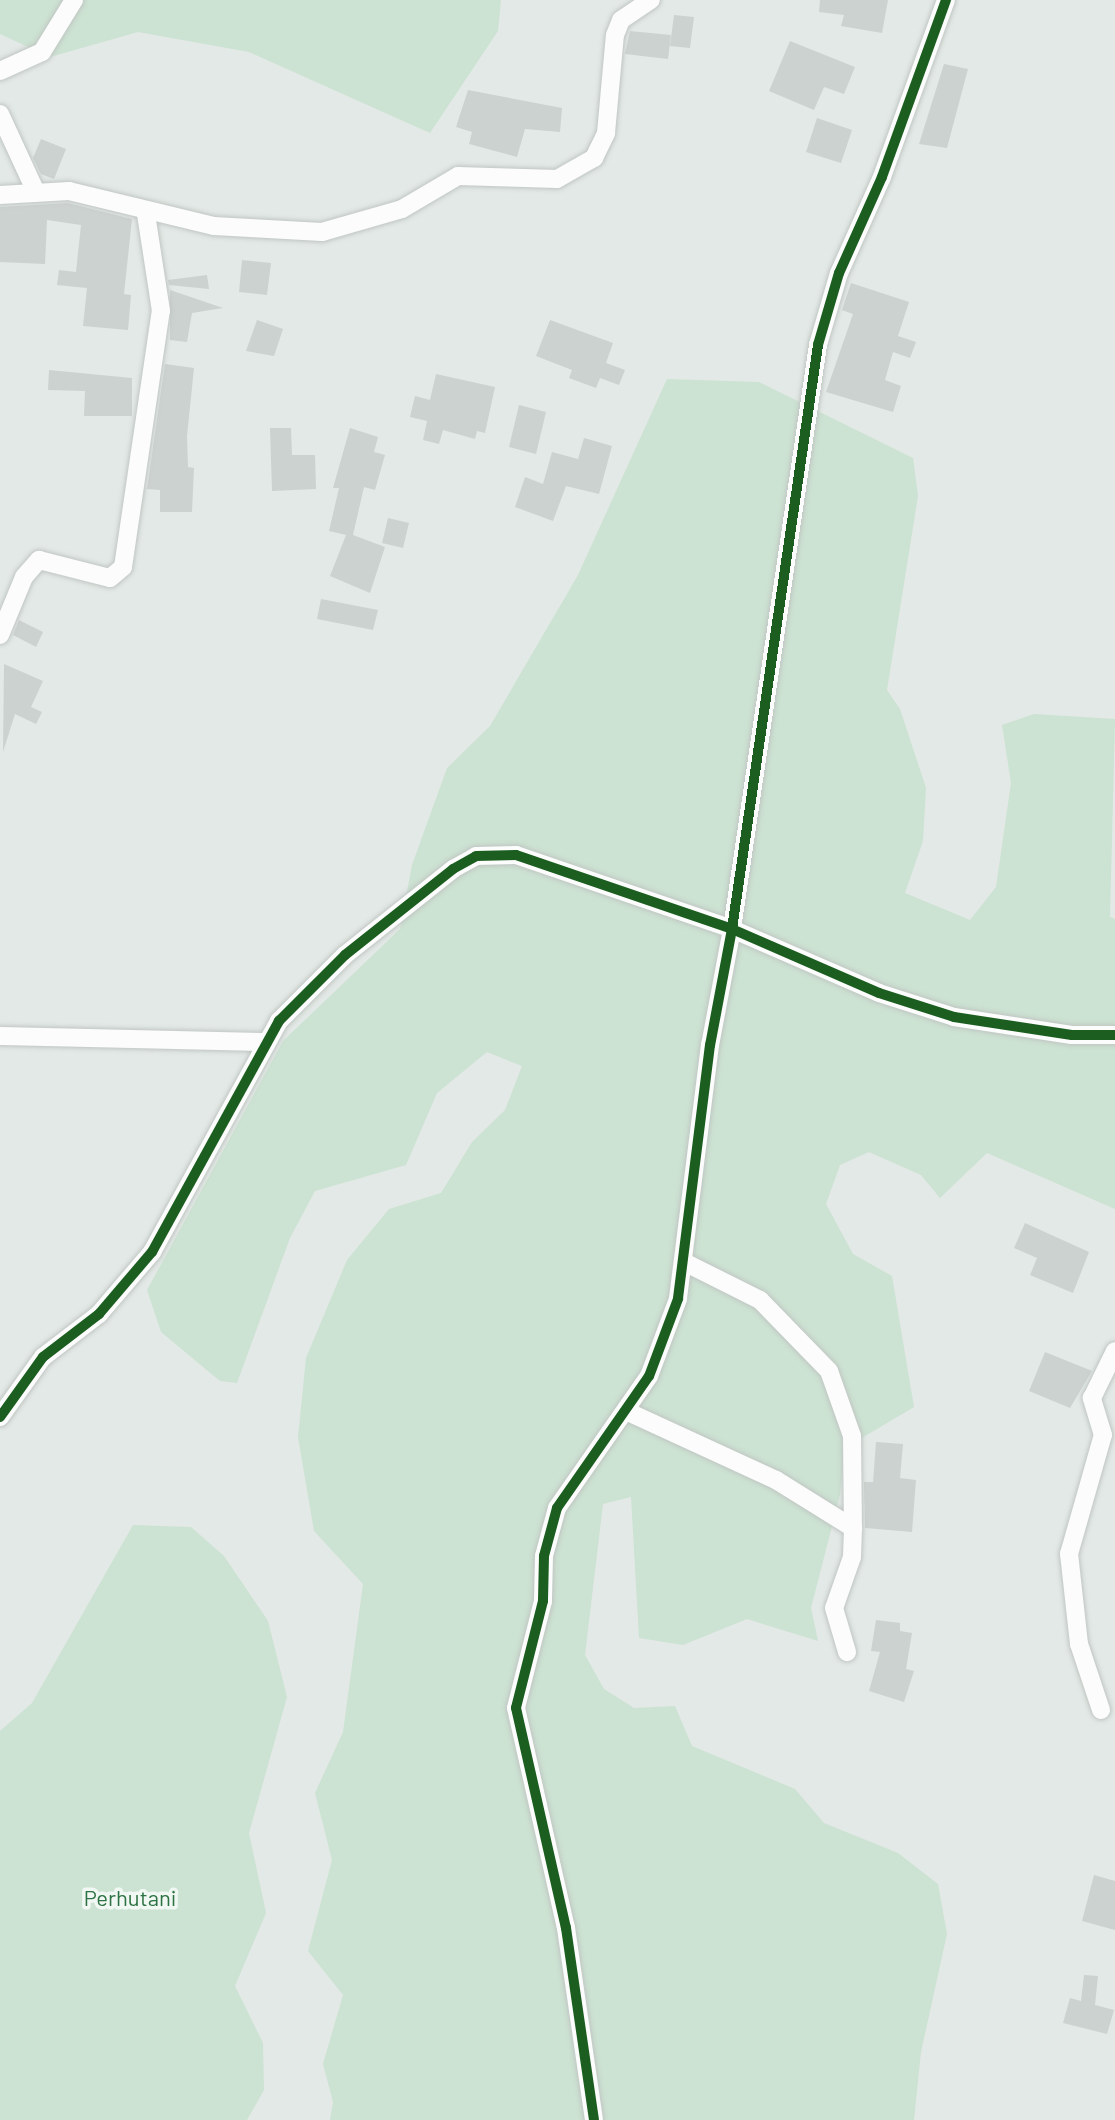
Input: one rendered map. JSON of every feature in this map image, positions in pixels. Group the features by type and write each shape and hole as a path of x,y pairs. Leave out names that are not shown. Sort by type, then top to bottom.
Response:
{"street":[{"path":"0,71 42,52 74,0"},
{"path":"0,195 34,188 102,196 146,214 270,233 322,232 402,209 458,176 557,179 579,172 606,133 610,60 621,20 651,0"},
{"path":"594,2120 566,1928 516,1708 543,1601 544,1556 557,1508 626,1411 666,1335 686,1263 710,1045 732,929 818,345 839,273 946,0"},
{"path":"0,114 34,188"},
{"path":"0,635 24,577 39,560 110,578 123,567 161,311 146,214"},
{"path":"0,1417 43,1357 99,1314 152,1252 264,1042 345,955 476,856 516,855 732,929 879,993 954,1017 1072,1035 1115,1035"},
{"path":"0,1036 264,1042"},
{"path":"686,1263 760,1300 829,1371 852,1436 852,1557 834,1608 847,1652"},
{"path":"1101,1710 1079,1644 1069,1554 1103,1435 1092,1398 1115,1351"},
{"path":"626,1411 776,1480 853,1528"}],"green space":[{"path":"0,0 501,0 498,31 430,133 249,52 138,32 50,57 0,34"},
{"path":"667,379 759,382 913,458 918,496 887,690 900,709 926,788 923,841 905,893 970,920 996,887 1011,783 1002,725 1034,714 1115,719 1110,917 1115,919 1115,1209 987,1153 940,1198 921,1175 869,1152 840,1165 826,1204 853,1254 892,1276 914,1407 845,1448 840,1495 811,1608 818,1641 747,1619 683,1645 639,1638 631,1497 603,1504 585,1655 604,1689 634,1708 675,1706 692,1746 795,1789 824,1823 898,1853 938,1884 947,1934 921,2052 914,2120 330,2120 333,2102 323,2064 343,1995 308,1951 332,1860 315,1793 343,1732 363,1584 314,1531 298,1437 306,1358 347,1260 389,1209 441,1193 472,1142 505,1110 522,1066 487,1052 437,1093 406,1165 315,1191 290,1238 237,1383 220,1381 161,1332 147,1290 283,1041 400,929 412,865 447,768 490,726 578,575"},
{"name":"Perhutani","path":"133,1525 191,1527 224,1556 268,1621 287,1697 249,1833 266,1913 235,1986 263,2043 264,2090 247,2120 0,2120 0,1731 32,1703"}],"building":[{"path":"820,0 888,0 882,33 841,26 844,15 819,12"},
{"path":"674,15 694,17 690,48 670,46"},
{"path":"630,31 671,35 668,59 625,54"},
{"path":"790,41 855,67 844,94 824,87 814,110 769,91"},
{"path":"944,64 968,69 947,148 919,144"},
{"path":"468,90 562,108 560,132 525,129 517,157 469,144 472,132 456,127"},
{"path":"817,118 852,130 841,163 806,152"},
{"path":"41,139 66,149 54,179 41,174 33,158"},
{"path":"68,203 132,219 124,294 131,295 128,330 83,326 87,288 57,285 59,270 76,272 81,225 47,220 45,264 0,262 0,207"},
{"path":"242,260 271,263 267,295 239,292"},
{"path":"207,275 209,289 169,285 168,280"},
{"path":"851,283 909,302 898,336 916,342 910,358 893,352 885,380 901,386 893,412 826,392 853,314 842,310"},
{"path":"170,290 223,308 192,313 187,342 170,340"},
{"path":"257,320 283,329 274,356 246,351"},
{"path":"550,320 613,343 606,363 625,370 619,385 600,378 596,388 569,378 572,370 536,356"},
{"path":"165,364 194,368 187,436 188,467 194,468 192,512 160,512 160,490 147,489"},
{"path":"49,370 132,378 132,416 84,416 85,391 48,390"},
{"path":"436,374 495,387 485,433 477,431 475,439 443,430 439,444 423,440 427,421 410,417 415,396 430,400"},
{"path":"519,405 546,412 536,454 509,447"},
{"path":"270,428 291,428 292,455 315,455 316,489 272,491"},
{"path":"350,428 378,437 374,452 385,455 375,490 364,487 353,535 385,547 370,593 330,576 346,535 329,531 339,488 333,488"},
{"path":"584,438 612,446 599,494 566,486 553,521 515,507 525,477 543,484 552,452 578,459"},
{"path":"388,518 409,523 403,548 382,543"},
{"path":"321,599 378,610 373,630 317,619"},
{"path":"19,620 43,632 36,647 13,635"},
{"path":"4,664 43,681 31,707 42,712 36,724 15,714 3,752"},
{"path":"1025,1223 1089,1252 1073,1293 1030,1275 1037,1258 1014,1248"},
{"path":"1045,1352 1092,1371 1070,1408 1029,1391"},
{"path":"876,1442 903,1444 900,1478 916,1480 912,1532 865,1528 864,1482 873,1482"},
{"path":"876,1620 900,1623 900,1631 912,1633 906,1669 914,1671 904,1702 869,1691 880,1652 871,1651"},
{"path":"1094,1875 1115,1881 1115,1930 1082,1921"},
{"path":"1084,1975 1098,1976 1095,2005 1114,2010 1107,2034 1063,2023 1070,1998 1081,2001"}],"cycle path":[{"path":"946,0 882,177 839,273 818,345 732,929 879,993 954,1017 1072,1035 1115,1035"},
{"path":"0,1417 43,1357 99,1314 152,1252 279,1021 345,955 453,869 476,856 516,855 732,929 710,1045 678,1299 649,1376 557,1508 544,1556 543,1601 516,1708 566,1928 594,2120"}]}
